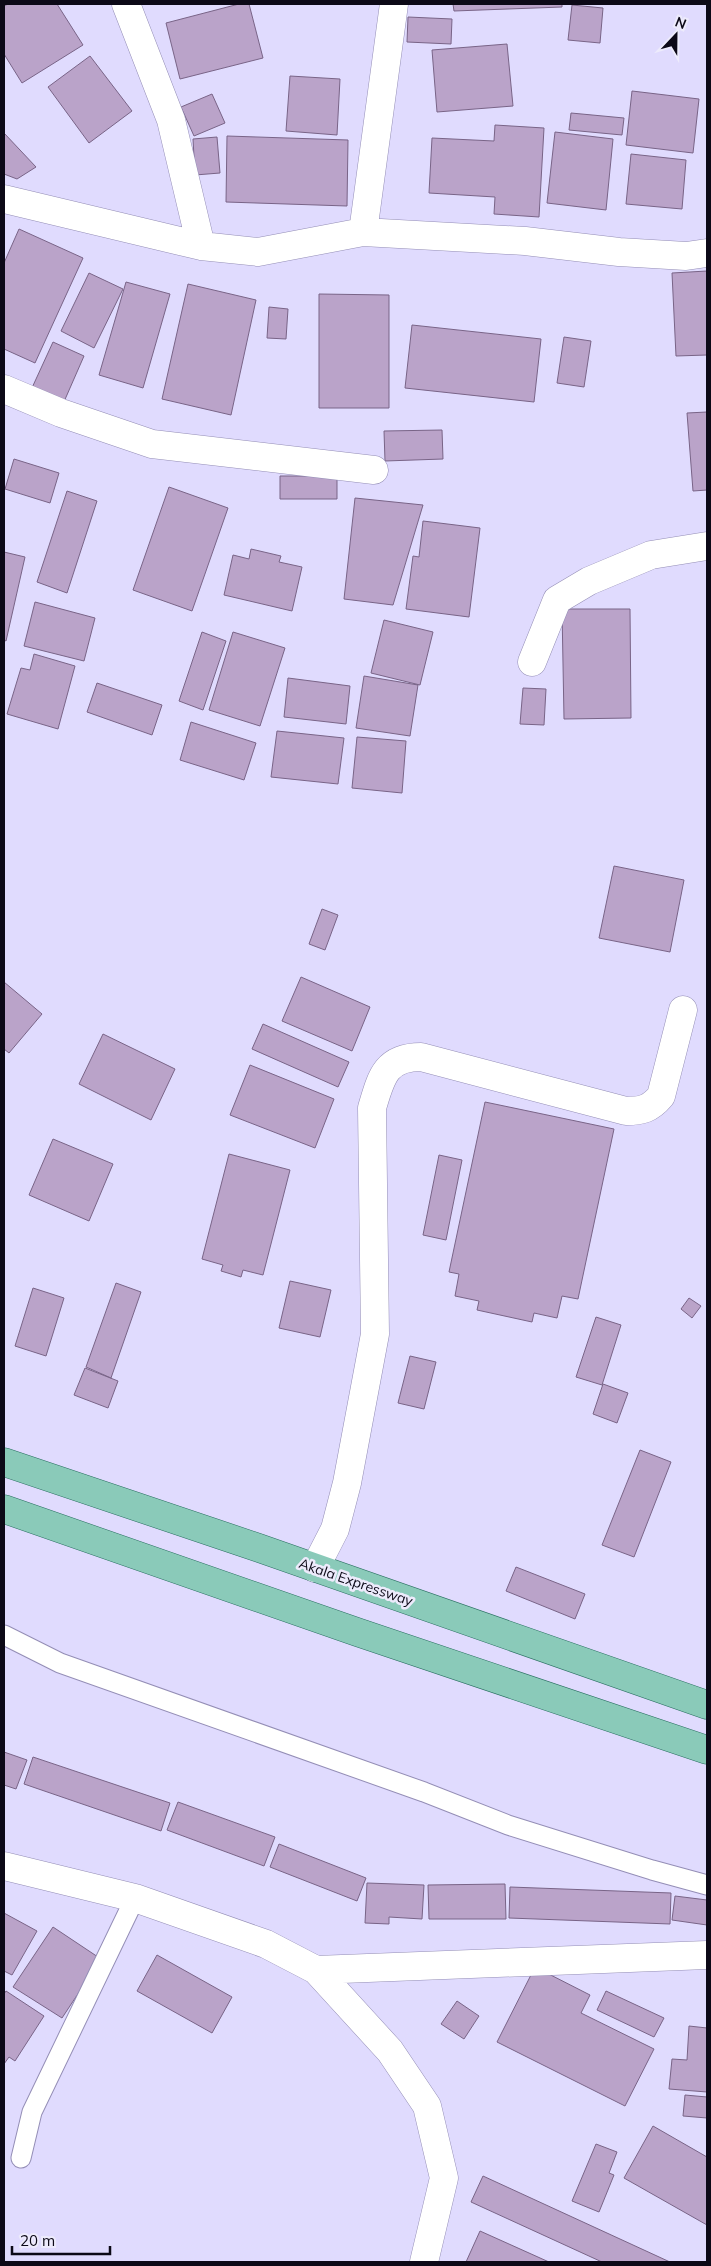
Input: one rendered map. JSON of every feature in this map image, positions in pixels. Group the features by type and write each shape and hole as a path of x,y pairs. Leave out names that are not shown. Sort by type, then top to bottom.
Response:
{"main road":[{"name":"Akala Expressway","path":"4,1462 707,1705"},
{"path":"4,1509 340,1627 707,1750"}],"street":[{"path":"126,4 171,120 201,246"},
{"path":"363,232 394,4"},
{"path":"4,199 201,246 258,252 363,232 525,241 676,255 707,253"},
{"path":"4,389 61,413 152,444 374,470"},
{"path":"532,662 557,600 589,581 651,554 707,546"},
{"path":"315,1568 335,1529 347,1483 374,1334 372,1108 380,1082 386,1072 395,1062 407,1057 421,1057 626,1112 640,1112 652,1107 661,1096 683,1010"},
{"path":"4,1866 135,1898 266,1944 316,1970 390,2052 428,2106 444,2178 424,2262"},
{"path":"316,1970 707,1955"}],"lane":[{"path":"4,1635 60,1663 424,1792 508,1825 652,1870 707,1885"},
{"path":"21,2158 32,2112 135,1898"}],"building":[{"path":"8,4 57,4 83,45 22,83 4,54 4,6"},
{"path":"239,4 249,4 263,58 180,79 166,23"},
{"path":"453,4 562,4 562,7 454,11"},
{"path":"572,5 603,8 600,43 568,40"},
{"path":"408,17 452,19 451,44 407,42"},
{"path":"507,44 513,106 437,112 432,50"},
{"path":"90,56 132,111 89,143 48,87"},
{"path":"290,76 340,79 337,135 286,131"},
{"path":"632,91 699,99 693,153 626,145"},
{"path":"212,94 225,123 194,136 181,107"},
{"path":"571,113 624,118 622,135 569,130"},
{"path":"495,125 544,128 539,217 494,214 495,197 429,193 432,138 494,141"},
{"path":"555,132 613,139 606,210 547,203"},
{"path":"4,133 36,167 17,179 4,174"},
{"path":"227,136 348,140 347,206 226,202"},
{"path":"217,137 220,173 195,175 193,139"},
{"path":"631,154 686,160 682,209 626,204"},
{"path":"19,229 83,258 35,363 4,349 4,263"},
{"path":"707,271 707,355 676,356 672,273"},
{"path":"89,273 123,289 94,348 61,331"},
{"path":"126,282 170,294 143,388 99,375"},
{"path":"188,284 256,300 231,415 162,399"},
{"path":"319,294 389,295 389,408 319,408"},
{"path":"269,307 288,309 286,339 267,338"},
{"path":"412,325 541,339 534,402 405,388"},
{"path":"564,337 591,341 584,387 557,383"},
{"path":"53,342 84,356 63,404 31,390"},
{"path":"707,412 707,490 693,491 687,413"},
{"path":"442,430 443,459 385,461 384,431"},
{"path":"14,459 59,473 50,503 5,489"},
{"path":"280,476 337,476 337,499 280,499"},
{"path":"169,487 228,508 192,611 133,590"},
{"path":"67,491 97,501 67,593 37,582"},
{"path":"355,498 423,505 393,605 344,599"},
{"path":"423,521 480,528 469,617 406,609 413,556 419,557"},
{"path":"251,549 281,556 279,562 302,567 292,611 224,595 233,555 249,559"},
{"path":"4,552 25,557 6,641 4,640"},
{"path":"35,602 95,618 84,661 24,646"},
{"path":"562,609 630,609 631,718 564,719"},
{"path":"384,620 433,632 420,685 371,673"},
{"path":"202,632 226,641 203,710 179,701"},
{"path":"233,632 285,648 260,726 209,710"},
{"path":"34,654 75,666 58,729 7,714 21,668 30,670"},
{"path":"364,676 418,685 410,736 356,728"},
{"path":"288,678 350,686 346,724 284,717"},
{"path":"97,683 162,705 152,735 87,712"},
{"path":"523,688 546,689 544,725 520,724"},
{"path":"191,722 256,743 244,780 180,760"},
{"path":"277,731 344,738 338,784 271,777"},
{"path":"357,737 406,741 402,793 352,788"},
{"path":"614,866 684,880 670,952 599,938"},
{"path":"322,909 338,915 325,950 309,944"},
{"path":"301,977 370,1007 352,1051 282,1021"},
{"path":"4,982 42,1014 9,1053 4,1049"},
{"path":"263,1024 349,1062 338,1087 252,1049"},
{"path":"103,1034 175,1069 151,1120 79,1084"},
{"path":"250,1065 334,1099 315,1148 230,1115"},
{"path":"485,1102 614,1129 578,1299 562,1296 557,1318 534,1313 532,1322 477,1310 479,1301 455,1296 459,1274 449,1272"},
{"path":"53,1139 113,1164 89,1221 29,1195"},
{"path":"229,1154 290,1170 263,1275 243,1270 241,1277 221,1271 223,1265 202,1259"},
{"path":"439,1155 462,1160 446,1240 423,1235"},
{"path":"290,1281 331,1290 320,1337 279,1328"},
{"path":"116,1283 141,1292 111,1378 86,1367"},
{"path":"33,1288 64,1298 46,1356 15,1346"},
{"path":"689,1298 701,1306 692,1318 681,1309"},
{"path":"596,1317 621,1325 602,1385 576,1377"},
{"path":"410,1356 436,1362 424,1409 398,1403"},
{"path":"85,1368 118,1381 108,1408 74,1395"},
{"path":"603,1384 628,1393 617,1423 593,1414"},
{"path":"640,1450 671,1462 634,1557 602,1545"},
{"path":"516,1567 585,1594 575,1619 506,1591"},
{"path":"4,1752 27,1760 16,1789 4,1785"},
{"path":"33,1757 170,1803 161,1831 24,1784"},
{"path":"178,1802 275,1837 264,1866 167,1830"},
{"path":"279,1844 366,1878 357,1901 270,1867"},
{"path":"367,1883 424,1885 422,1919 389,1917 389,1924 365,1923"},
{"path":"505,1884 506,1919 429,1919 428,1885"},
{"path":"510,1887 671,1893 670,1924 509,1918"},
{"path":"675,1896 707,1900 707,1925 672,1920"},
{"path":"4,1913 37,1931 12,1975 4,1971"},
{"path":"53,1927 101,1959 62,2018 13,1987"},
{"path":"157,1955 232,1997 212,2033 137,1991"},
{"path":"535,1967 590,1995 581,2013 654,2049 625,2106 497,2042"},
{"path":"6,1991 44,2016 15,2061 9,2057 4,2064 4,1994"},
{"path":"606,1991 664,2018 654,2037 597,2010"},
{"path":"457,2001 479,2016 464,2039 441,2024"},
{"path":"689,2026 707,2028 707,2092 669,2089 672,2059 687,2060"},
{"path":"685,2095 707,2097 707,2118 683,2116"},
{"path":"653,2126 707,2157 707,2225 624,2178"},
{"path":"596,2144 617,2152 609,2173 614,2175 599,2212 572,2201"},
{"path":"483,2176 670,2262 602,2262 471,2202"},
{"path":"480,2231 549,2262 466,2262"}]}
